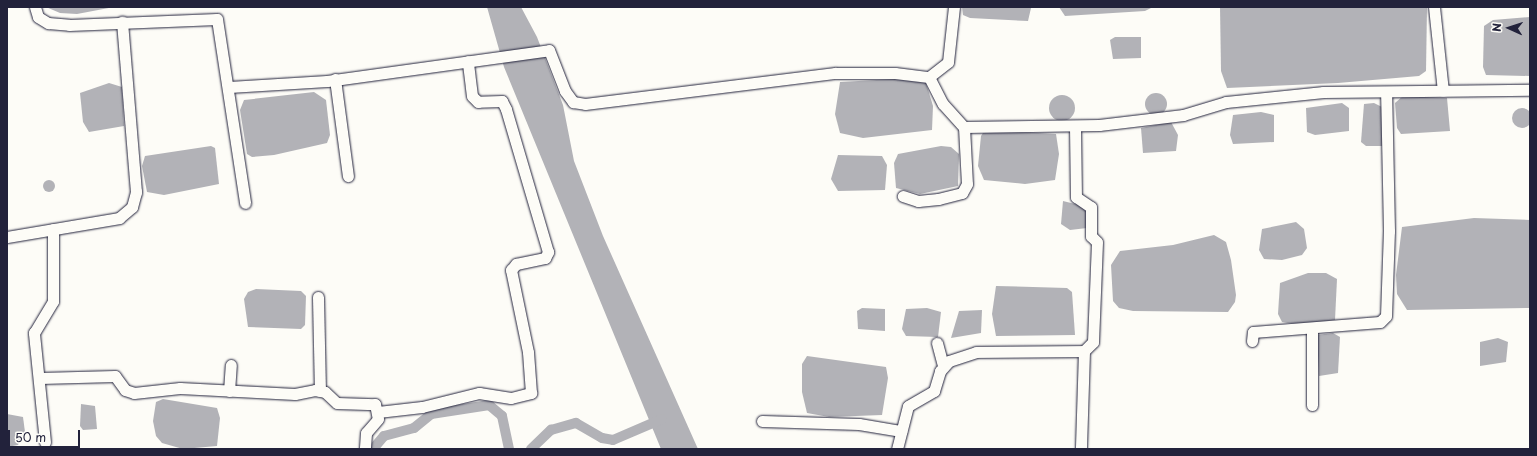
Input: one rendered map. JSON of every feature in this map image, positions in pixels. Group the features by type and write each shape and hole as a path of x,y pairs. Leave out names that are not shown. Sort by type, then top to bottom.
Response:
{"street":[{"path":"34,7 38,17 48,23 217,18 229,87 245,203"},
{"path":"229,87 335,80 468,61 487,60 546,50 554,54 560,81 568,97 585,104 835,73 895,72 929,77 948,62 954,7"},
{"path":"1434,7 1443,91"},
{"path":"7,237 119,218 132,207 136,192 122,22"},
{"path":"378,412 422,407 479,393 511,398 531,393 528,352 511,270 516,264 545,258 548,252 506,109 502,101 478,102 472,96 468,61"},
{"path":"903,196 927,201 962,193 967,184 964,127 943,104 929,77"},
{"path":"335,80 348,176"},
{"path":"964,127 1075,127 1183,115 1262,97 1323,92 1530,90"},
{"path":"1252,341 1253,332 1312,330 1380,322 1386,316 1389,231 1386,92"},
{"path":"1075,127 1076,196 1091,208 1091,236 1097,242 1093,342 1084,351 1081,449"},
{"path":"45,442 40,378 34,333 53,301 53,229"},
{"path":"318,297 320,391"},
{"path":"1312,330 1312,405"},
{"path":"897,449 901,431 912,401 937,388 943,366 937,343"},
{"path":"943,366 976,352 1084,351"},
{"path":"229,391 231,366"},
{"path":"40,378 115,376 130,392 180,388 295,394 320,391 337,403 375,404 378,412 375,426 366,433 365,449"},
{"path":"762,421 859,424 901,431"}],"shaded area":[{"path":"46,7 114,7 77,14 60,13"},
{"path":"487,7 521,7 537,37 563,105 574,161 603,236 698,449 661,449 504,67"},
{"path":"962,7 1031,8 1028,21 970,18 963,15"},
{"path":"1059,7 1153,7 1145,11 1065,16"},
{"path":"1220,7 1427,7 1426,71 1419,76 1338,83 1227,88 1221,71"},
{"path":"1530,17 1530,76 1486,75 1483,67 1484,26 1493,20"},
{"path":"1115,37 1141,37 1141,58 1113,59 1110,40"},
{"path":"895,79 926,83 933,106 932,130 863,138 840,133 835,114 840,82"},
{"path":"109,83 122,87 124,126 89,132 83,122 80,93"},
{"path":"314,92 326,100 330,135 327,143 274,155 252,157 247,154 240,110 244,100"},
{"path":"1156,93 1164,96 1167,104 1164,112 1156,115 1148,112 1145,104 1148,96"},
{"path":"1062,95 1071,99 1075,108 1071,117 1062,121 1053,117 1049,108 1053,99"},
{"path":"1403,96 1447,98 1450,131 1401,134 1397,128 1395,103"},
{"path":"1342,103 1349,108 1349,131 1315,135 1307,132 1306,108"},
{"path":"1374,103 1382,107 1383,146 1366,146 1361,142 1364,104"},
{"path":"1522,108 1529,111 1532,118 1529,125 1522,128 1515,125 1512,118 1515,111"},
{"path":"1261,112 1274,115 1274,142 1233,144 1230,135 1233,115"},
{"path":"1171,122 1178,135 1176,151 1143,153 1141,128"},
{"path":"985,130 1056,134 1059,154 1055,180 1025,184 984,180 978,166 981,136"},
{"path":"211,146 215,148 219,184 164,195 147,192 142,166 145,156"},
{"path":"941,146 951,147 959,154 958,186 920,194 896,188 894,163 898,154"},
{"path":"838,155 882,156 887,165 885,190 838,191 831,179"},
{"path":"51,180 54,181 54,191 47,192 44,191 43,184 44,181"},
{"path":"1063,201 1087,207 1087,228 1070,230 1061,224"},
{"path":"1474,218 1530,220 1530,308 1407,310 1397,294 1396,275 1402,227"},
{"path":"1296,222 1304,229 1307,248 1302,255 1282,260 1264,259 1259,250 1262,229"},
{"path":"1214,235 1226,242 1231,260 1236,295 1235,302 1228,312 1133,311 1119,308 1113,301 1111,265 1120,251 1173,245"},
{"path":"1308,273 1326,273 1337,279 1335,320 1299,325 1282,322 1278,314 1280,283"},
{"path":"996,286 1067,288 1072,292 1075,335 996,336 992,314"},
{"path":"256,289 301,291 306,296 305,325 301,329 248,327 244,299 248,292"},
{"path":"862,308 885,309 885,331 858,329 857,311"},
{"path":"927,308 941,312 938,337 906,336 902,329 906,309"},
{"path":"982,310 981,333 951,338 959,311"},
{"path":"1333,333 1340,337 1338,373 1319,376 1317,335"},
{"path":"1498,338 1508,342 1506,362 1480,366 1480,342"},
{"path":"807,356 886,367 888,378 882,415 829,417 807,413 802,392 802,364"},
{"path":"163,399 217,408 220,418 217,446 183,449 162,443 156,436 153,421 156,402"},
{"path":"81,404 95,406 97,429 83,430 80,426"},
{"path":"7,414 23,417 25,432 18,445 7,447"}],"waterway":[{"path":"373,449 384,436 414,428 431,414 489,405 502,416 509,449"},
{"path":"531,449 551,430 576,423 602,438 613,440 662,419"}]}
